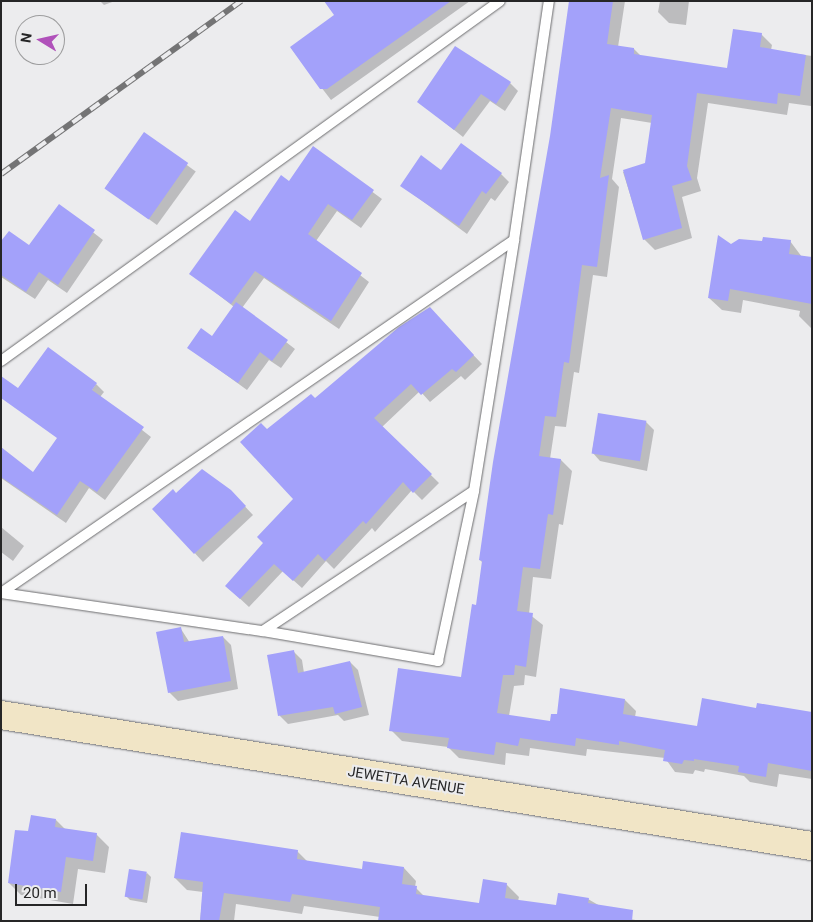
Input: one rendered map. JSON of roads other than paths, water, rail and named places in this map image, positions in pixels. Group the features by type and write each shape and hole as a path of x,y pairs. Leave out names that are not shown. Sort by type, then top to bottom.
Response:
{"street":[{"name":"JEWETTA AVENUE","path":"1,715 812,846"}],"lane":[{"path":"1,361 500,1"},
{"path":"1,593 263,631 438,661 474,491 514,240 549,1"},
{"path":"1,593 514,240"},
{"path":"263,631 474,491"}],"railway":[{"path":"1,174 241,1"}]}
